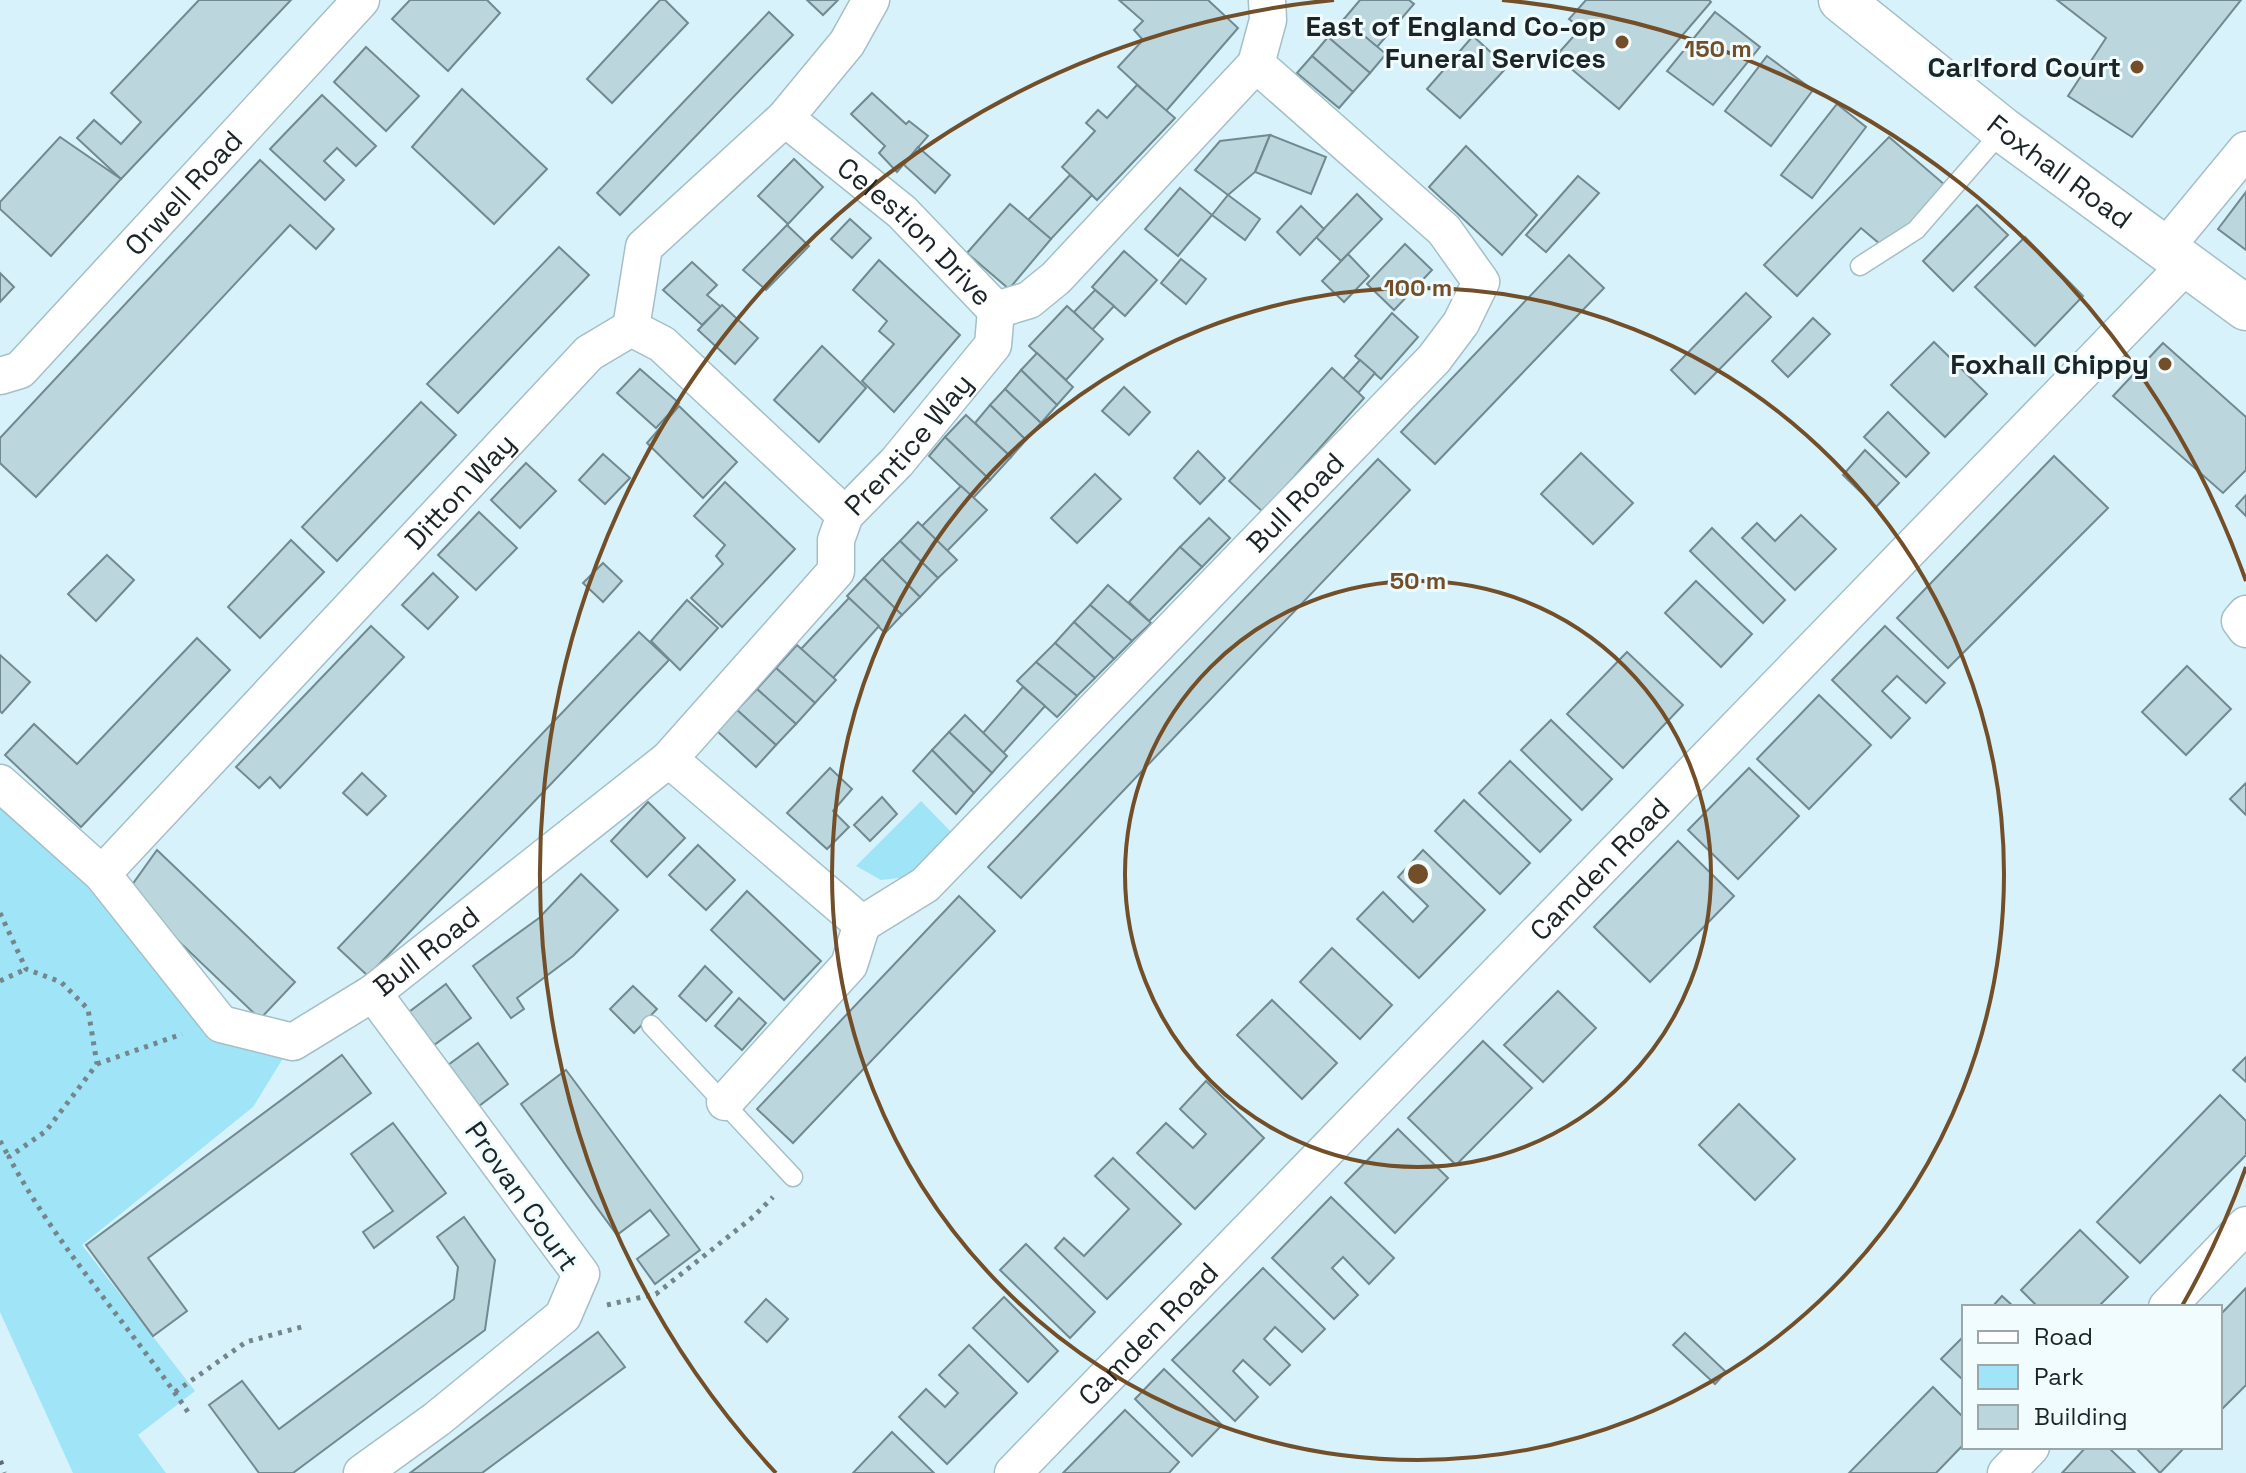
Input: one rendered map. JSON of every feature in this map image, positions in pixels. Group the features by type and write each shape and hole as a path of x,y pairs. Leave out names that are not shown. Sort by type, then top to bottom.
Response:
{"street":[{"name":"Orwell Road","path":"0,376 20,370 361,0"},
{"path":"845,515 662,344 631,328 644,247 785,118 847,43 871,0"},
{"name":"Celestion Drive","path":"785,118 902,212 996,310 1029,300 1056,278 1256,64 1268,20 1267,0"},
{"name":"Foxhall Road","path":"1841,0 2003,130 2246,308"},
{"name":"Bull Road","path":"862,924 925,885 1434,359 1461,323 1481,282 1444,230 1256,64"},
{"name":"Camden Road","path":"1013,1473 2177,256 2246,150"},
{"name":"Prentice Way","path":"669,759 836,571 836,540 845,515 897,462 993,345 996,310"},
{"name":"Ditton Way","path":"102,874 589,353 631,328"},
{"path":"2246,614 2240,621 2246,629"},
{"path":"669,759 862,924 849,965 725,1102"},
{"name":"Bull Road","path":"221,1024 293,1042 373,993 669,759"},
{"path":"0,783 102,874 221,1024"},
{"name":"Provan Court","path":"362,1473 437,1419 563,1316 581,1274 373,993"},
{"path":"2169,1305 2246,1225"},
{"path":"2006,1473 2029,1449"}],"lane":[{"path":"1860,266 1916,230 2003,130"},
{"path":"651,1025 793,1177"}],"path":[{"path":"0,913 26,969 61,982 88,1009 97,1064"},
{"path":"0,981 26,969"},
{"path":"9,1157 46,1131 97,1064 160,1040 221,1024"},
{"path":"0,1141 24,1185 97,1292 188,1412"},
{"path":"563,1316 656,1294 753,1217 793,1177"},
{"path":"175,1392 246,1342 305,1326"}],"green space":[{"path":"0,783 221,1024 293,1042 253,1107 82,1245 195,1391 138,1435 166,1473 73,1473 0,1312"},
{"path":"921,801 952,833 908,877 881,880 856,866"}],"building":[{"path":"199,0 291,0 121,179 77,138 94,120 121,144 141,122 111,93"},
{"path":"410,0 487,0 500,13 448,71 392,19"},
{"path":"660,0 665,0 688,23 612,103 587,79"},
{"path":"807,0 838,0 823,15"},
{"path":"1119,0 1208,0 1238,28 1166,111 1118,67 1143,40 1134,30 1143,21"},
{"path":"1360,0 1409,0 1414,4 1377,47 1344,19"},
{"name":"East of England Co-op Funeral Services","path":"1586,0 1711,2 1619,109 1556,56 1581,28 1569,19"},
{"name":"Carlford Court","path":"2057,0 2241,0 2132,137 2068,96 2106,38"},
{"path":"769,12 793,35 620,215 597,193"},
{"path":"1715,12 1760,47 1713,105 1667,71"},
{"path":"1344,19 1386,54 1370,73 1328,37"},
{"path":"1473,36 1507,67 1460,118 1427,89"},
{"path":"1328,37 1370,73 1353,92 1312,56"},
{"path":"366,47 419,96 386,131 334,82"},
{"path":"1312,56 1353,92 1339,108 1297,73"},
{"path":"1767,56 1813,90 1771,146 1725,111"},
{"path":"1137,85 1175,118 1097,200 1062,167 1095,131 1086,123 1098,110 1107,118"},
{"path":"462,89 547,169 494,224 412,147"},
{"path":"872,93 906,124 909,121 928,136 897,172 879,153 885,146 851,114"},
{"path":"322,95 376,146 356,166 337,148 324,161 344,180 325,200 270,149"},
{"path":"1837,104 1866,127 1812,198 1781,175"},
{"path":"1270,135 1255,172 1228,195 1195,170 1220,141"},
{"path":"1270,135 1326,157 1311,194 1255,172"},
{"path":"60,137 121,179 51,256 0,209 0,202"},
{"path":"1889,137 1945,185 1898,238 1880,244 1861,228 1797,296 1764,265"},
{"path":"1466,146 1537,215 1502,255 1429,187"},
{"path":"918,147 950,175 935,193 904,165"},
{"path":"794,159 823,187 788,224 758,196"},
{"path":"260,160 334,229 316,249 290,225 36,497 0,463 0,438"},
{"path":"1070,175 1092,195 1051,239 1028,220"},
{"path":"1578,176 1599,193 1546,252 1526,235"},
{"path":"1180,188 1212,215 1178,256 1145,229"},
{"path":"2246,192 2246,250 2218,229"},
{"path":"1357,194 1382,219 1341,261 1316,237"},
{"path":"1228,195 1260,219 1245,240 1212,215"},
{"path":"1010,204 1051,239 1009,289 967,253"},
{"path":"1977,205 2008,235 1953,291 1923,261"},
{"path":"1301,206 1324,229 1300,255 1277,232"},
{"path":"850,219 871,238 852,258 831,239"},
{"path":"787,225 809,246 766,290 743,270"},
{"path":"2025,237 2083,296 2035,346 1975,287"},
{"path":"1405,244 1432,270 1394,310 1367,284"},
{"path":"559,247 589,275 458,413 427,384"},
{"path":"1124,251 1157,280 1125,316 1092,287"},
{"path":"1348,254 1369,276 1344,302 1322,281"},
{"path":"1569,255 1604,288 1435,464 1401,432"},
{"path":"1181,259 1206,279 1186,304 1161,283"},
{"path":"879,260 960,335 894,412 862,381 894,344 879,331 887,321 853,290"},
{"path":"692,262 717,285 707,295 721,307 702,325 663,290"},
{"path":"0,273 14,287 0,302"},
{"path":"1095,290 1114,306 1092,330 1074,312"},
{"path":"1746,293 1771,317 1695,394 1671,370"},
{"path":"722,305 758,338 735,364 698,330"},
{"path":"1067,306 1103,339 1066,380 1029,346"},
{"path":"1392,313 1418,337 1381,379 1355,356"},
{"path":"1813,318 1830,334 1788,377 1772,361"},
{"path":"1934,342 1987,394 1945,437 1891,385"},
{"path":"2163,343 2246,417 2246,470 2223,493 2113,396"},
{"path":"822,346 866,388 819,442 774,400"},
{"path":"1037,353 1073,387 1057,405 1021,370"},
{"path":"1360,360 1375,373 1358,393 1343,379"},
{"path":"1332,368 1364,398 1263,512 1229,481"},
{"path":"640,369 679,403 656,428 617,393"},
{"path":"1021,370 1057,405 1041,423 1005,389"},
{"path":"1124,387 1150,412 1129,435 1102,411"},
{"path":"1005,389 1041,423 1026,440 990,405"},
{"path":"421,402 456,435 337,561 302,527"},
{"path":"990,405 1026,440 1011,457 975,423"},
{"path":"679,406 737,462 703,498 647,443"},
{"path":"1888,412 1929,453 1906,477 1864,437"},
{"path":"966,415 1011,457 990,480 945,437"},
{"path":"945,437 990,480 973,498 929,456"},
{"path":"1865,450 1899,483 1876,507 1843,475"},
{"path":"1198,451 1225,478 1200,504 1174,478"},
{"path":"1581,453 1633,503 1593,544 1541,494"},
{"path":"603,454 630,478 605,504 579,480"},
{"path":"2054,456 2108,508 1948,668 1897,618"},
{"path":"1378,459 1410,490 1021,898 988,867"},
{"path":"526,463 556,491 520,528 491,500"},
{"path":"1095,474 1121,499 1077,543 1051,518"},
{"path":"725,482 795,549 722,627 691,598 723,564 716,556 725,545 694,516"},
{"path":"961,486 987,510 947,551 922,526"},
{"path":"2246,495 2246,516 2236,506"},
{"path":"479,512 517,548 476,590 438,555"},
{"path":"1801,515 1836,549 1795,590 1742,538 1757,523 1775,541"},
{"path":"1209,518 1230,538 1202,567 1180,547"},
{"path":"918,522 957,560 938,578 900,541"},
{"path":"1712,528 1785,600 1763,623 1690,551"},
{"path":"291,540 324,572 260,638 228,607"},
{"path":"900,541 938,578 920,597 882,559"},
{"path":"1180,547 1202,567 1149,621 1129,602"},
{"path":"107,555 134,580 96,621 68,594"},
{"path":"882,559 920,597 902,615 864,578"},
{"path":"603,563 622,581 603,602 583,583"},
{"path":"433,573 458,597 428,629 402,605"},
{"path":"864,578 902,615 885,633 847,596"},
{"path":"1696,581 1752,634 1721,667 1665,613"},
{"path":"1108,585 1151,623 1132,641 1090,605"},
{"path":"849,598 879,626 833,678 801,649"},
{"path":"687,600 718,628 680,670 651,641"},
{"path":"1090,605 1132,641 1114,659 1074,622"},
{"path":"1074,622 1114,659 1095,678 1055,643"},
{"path":"371,626 404,657 280,788 270,777 259,788 236,767"},
{"path":"1885,626 1945,683 1926,703 1897,676 1882,691 1910,718 1891,738 1832,680"},
{"path":"639,632 669,660 368,976 338,948"},
{"path":"197,638 230,670 81,827 5,755 34,724 77,764"},
{"path":"1055,643 1095,678 1077,696 1036,662"},
{"path":"797,645 836,680 815,703 776,668"},
{"path":"1627,652 1683,705 1623,768 1567,714"},
{"path":"0,655 30,682 2,713 0,711"},
{"path":"1036,662 1077,696 1057,717 1017,681"},
{"path":"2187,666 2231,709 2186,755 2142,712"},
{"path":"776,668 815,703 796,724 757,689"},
{"path":"1023,687 1045,706 1003,753 983,733"},
{"path":"757,689 796,724 776,745 737,710"},
{"path":"1819,695 1871,745 1809,809 1757,759"},
{"path":"737,710 776,745 756,767 717,731"},
{"path":"965,715 1007,756 992,773 949,732"},
{"path":"1551,720 1612,779 1582,810 1521,750"},
{"path":"949,732 992,773 974,793 932,750"},
{"path":"932,750 974,793 956,814 913,771"},
{"path":"1510,761 1571,820 1540,852 1479,793"},
{"path":"830,768 852,789 833,811 849,827 827,849 787,813"},
{"path":"1749,768 1799,816 1738,879 1688,830"},
{"path":"362,773 386,796 367,815 343,793"},
{"path":"2246,783 2246,815 2230,799"},
{"path":"882,797 897,814 870,841 854,825"},
{"path":"1464,800 1530,863 1500,894 1435,831"},
{"path":"648,802 685,838 647,877 611,841"},
{"path":"1678,841 1734,896 1650,982 1594,927"},
{"path":"698,845 735,880 706,910 669,875"},
{"path":"157,850 295,982 260,1019 127,892"},
{"path":"1423,850 1485,910 1419,978 1357,919 1383,892 1413,922 1428,906 1398,877"},
{"path":"581,874 618,910 573,956 517,998 524,1009 511,1018 473,966 539,918"},
{"path":"747,891 821,961 784,1000 711,930"},
{"path":"959,896 995,931 793,1143 757,1109"},
{"path":"1332,948 1392,1005 1360,1039 1300,982"},
{"path":"705,966 732,992 706,1021 679,996"},
{"path":"446,984 471,1018 430,1048 405,1015"},
{"path":"633,986 657,1009 634,1033 610,1009"},
{"path":"1558,991 1596,1028 1543,1082 1504,1045"},
{"path":"739,998 766,1023 742,1050 715,1026"},
{"path":"1272,1000 1337,1063 1302,1099 1237,1035"},
{"path":"1483,1041 1532,1088 1456,1165 1408,1118"},
{"path":"478,1043 508,1084 475,1109 444,1068"},
{"path":"342,1055 371,1093 148,1258 187,1311 153,1336 86,1245"},
{"path":"2246,1057 2246,1082 2233,1070"},
{"path":"566,1070 700,1250 655,1284 637,1259 669,1235 650,1210 617,1235 521,1104"},
{"path":"1206,1081 1264,1138 1195,1209 1137,1153 1166,1123 1193,1148 1206,1134 1180,1109"},
{"path":"2220,1095 2246,1121 2246,1155 2140,1263 2097,1222"},
{"path":"1739,1104 1795,1159 1755,1200 1699,1145"},
{"path":"393,1123 446,1193 374,1248 363,1232 393,1211 351,1154"},
{"path":"1398,1129 1448,1178 1395,1233 1345,1183"},
{"path":"1113,1158 1181,1224 1107,1299 1055,1248 1064,1238 1084,1256 1129,1209 1095,1176"},
{"path":"1331,1197 1394,1258 1369,1284 1343,1257 1332,1268 1358,1295 1334,1319 1272,1258"},
{"path":"464,1217 495,1260 485,1330 293,1473 259,1473 209,1405 242,1381 279,1429 454,1299 458,1267 437,1237"},
{"path":"2080,1230 2128,1277 2100,1305 2036,1305 2021,1290"},
{"path":"1026,1244 1095,1312 1070,1338 1000,1270"},
{"path":"1263,1268 1325,1329 1302,1352 1275,1327 1264,1339 1290,1365 1270,1385 1243,1360 1233,1371 1258,1397 1235,1421 1172,1360"},
{"path":"2246,1288 2246,1385 2222,1409 2222,1313"},
{"path":"2002,1296 2012,1305 1994,1305"},
{"path":"1004,1297 1058,1351 1028,1382 973,1328"},
{"path":"766,1299 788,1319 767,1342 745,1322"},
{"path":"598,1332 625,1367 482,1473 410,1473"},
{"path":"1685,1333 1726,1372 1715,1384 1673,1345"},
{"path":"1962,1338 1962,1379 1941,1359"},
{"path":"969,1345 1017,1393 947,1464 899,1417 926,1389 945,1407 958,1393 939,1375"},
{"path":"1164,1369 1222,1425 1192,1456 1135,1399"},
{"path":"1933,1387 1962,1416 1962,1446 1936,1473 1849,1473"},
{"path":"1125,1410 1179,1462 1169,1473 1063,1473"},
{"path":"892,1432 934,1473 853,1473"},
{"path":"2084,1449 2110,1449 2135,1473 2062,1473"},
{"path":"2137,1449 2183,1449 2160,1473"}],"railway":[{"path":"0,1461 4,1473"}],"place":[{"name":"East of England Co-op Funeral Services","path":"1622,42"},
{"name":"Carlford Court","path":"2137,67"},
{"name":"Foxhall Chippy","path":"2165,364"}]}
